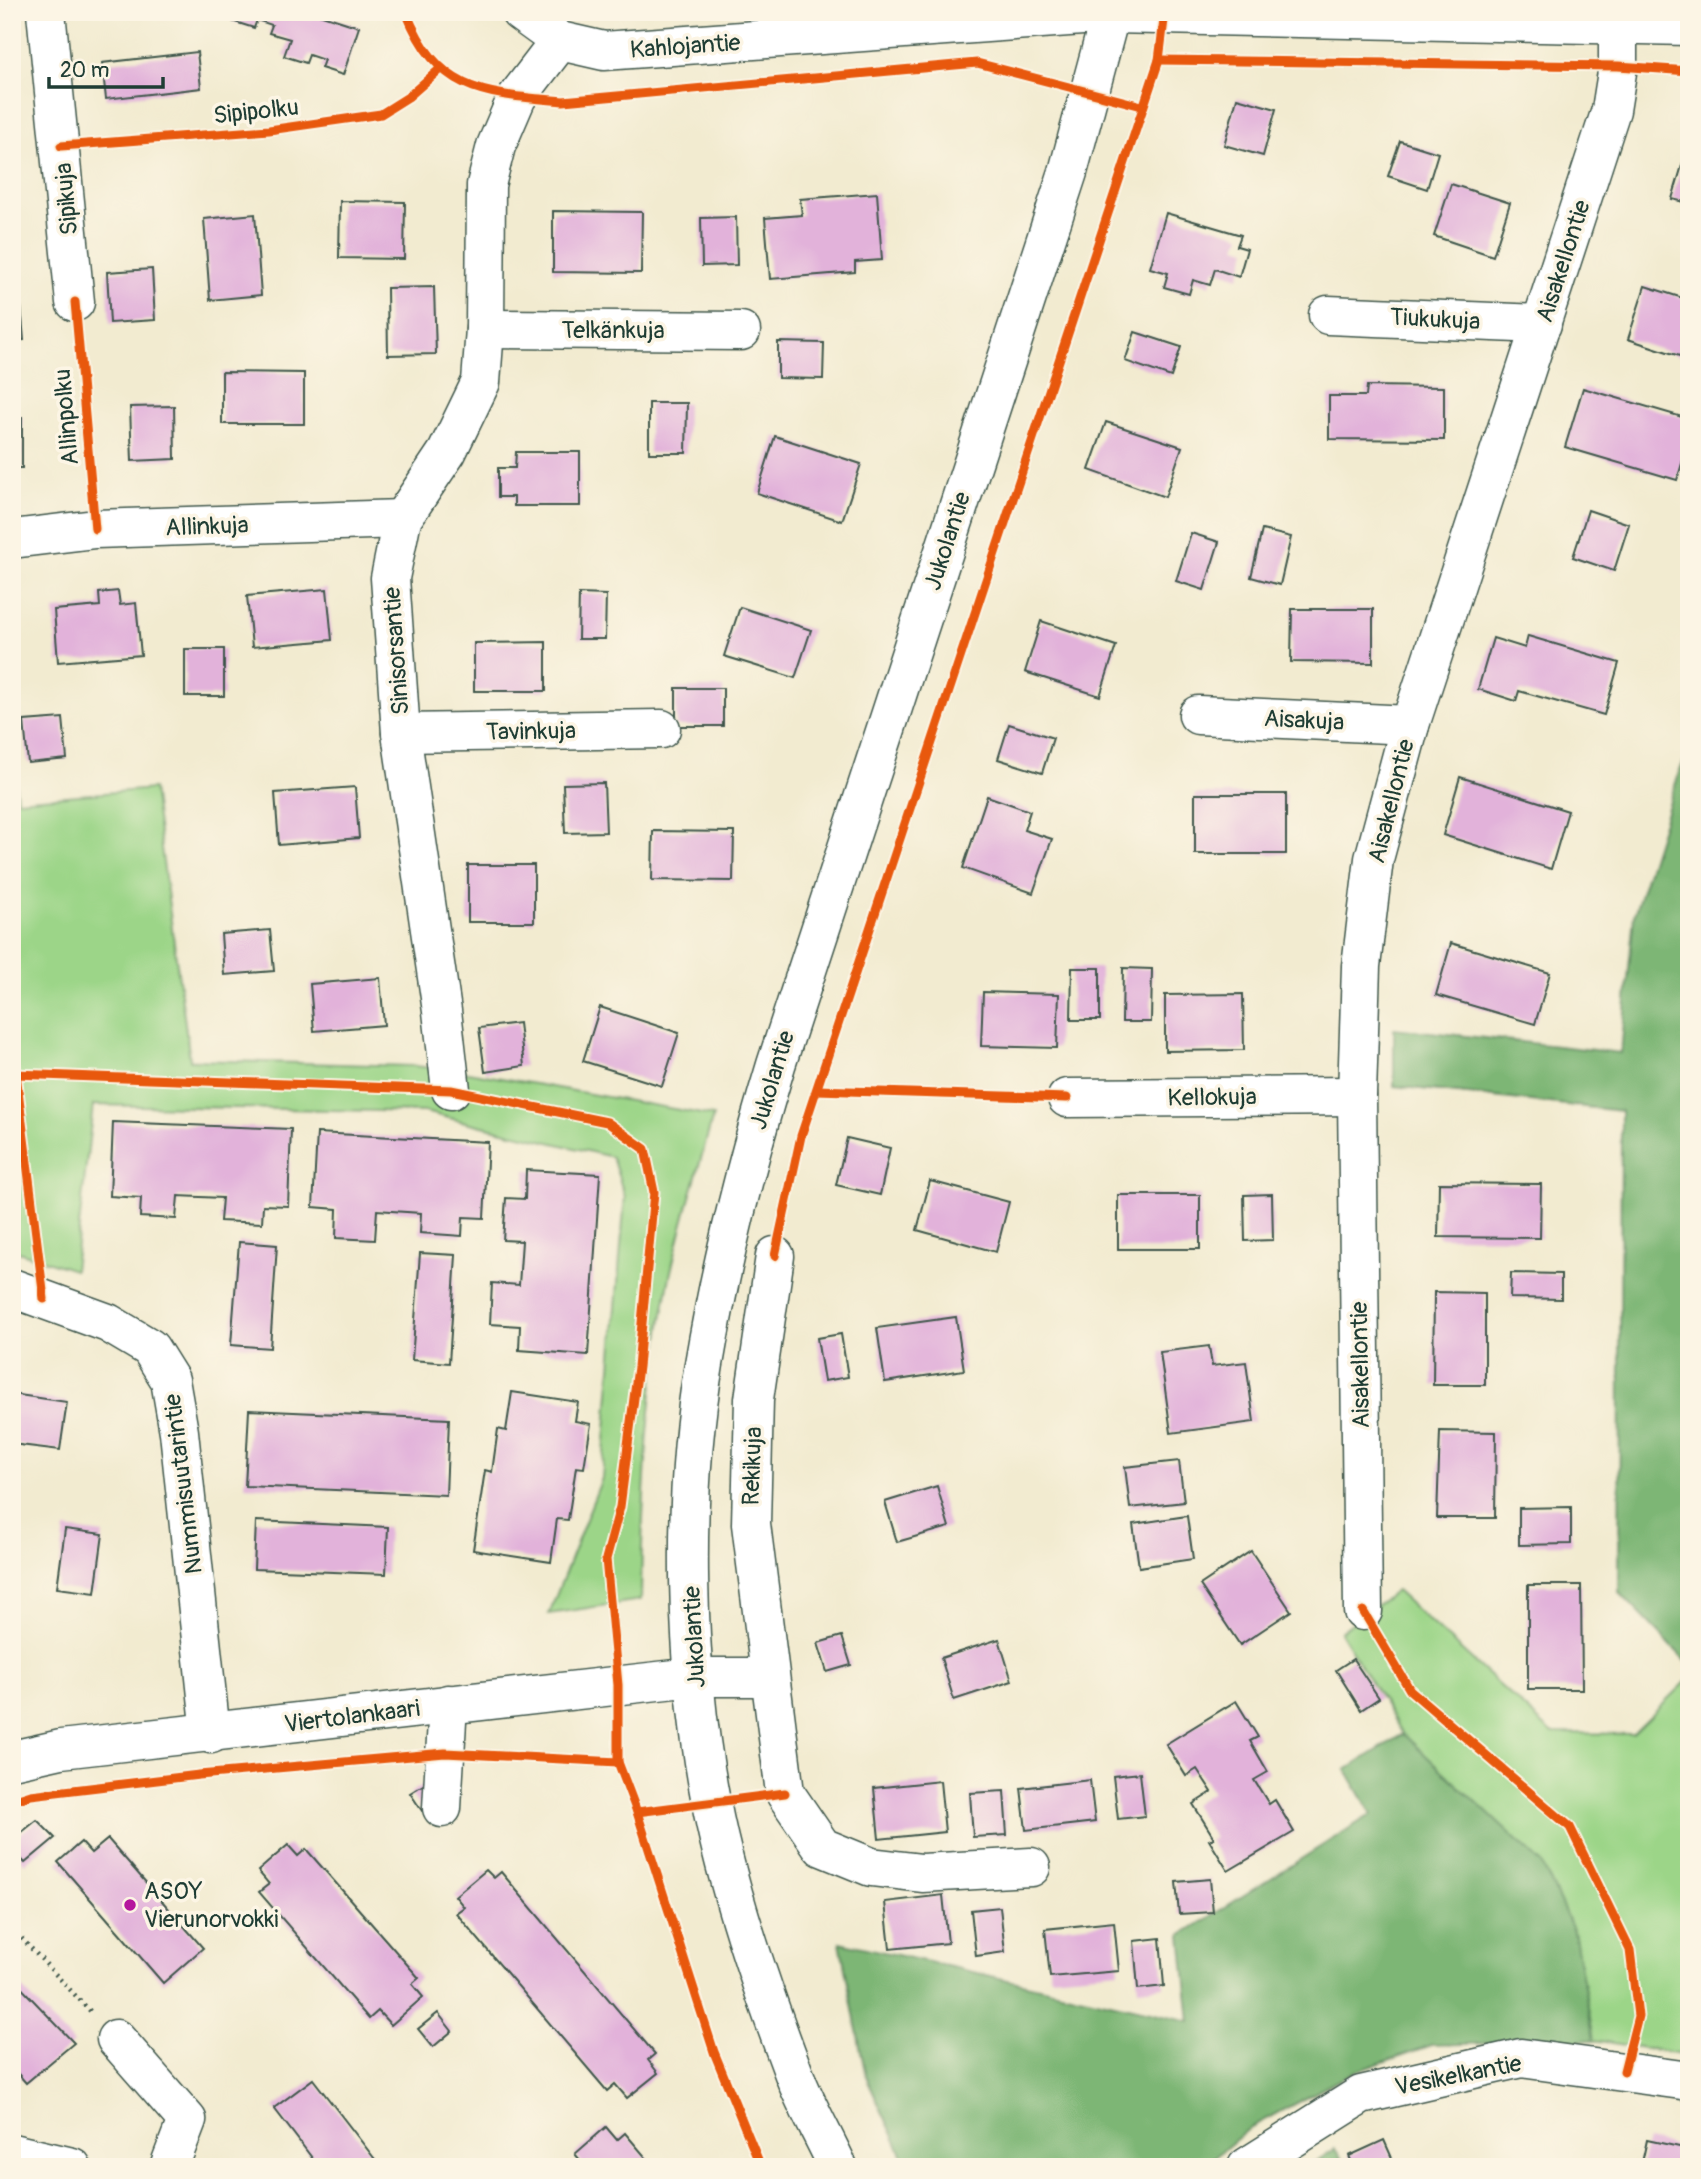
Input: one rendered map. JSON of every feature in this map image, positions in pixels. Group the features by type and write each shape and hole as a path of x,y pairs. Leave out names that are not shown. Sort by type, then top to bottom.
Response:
{"street":[{"name":"Sipikuja","path":"46,12 75,302"},
{"name":"Kahlojantie","path":"520,12 560,41 604,51 1110,13 1689,26"},
{"name":"Jukolantie","path":"838,2167 795,2076 743,1921 711,1803 694,1677 689,1517 703,1367 738,1191 780,1052 1068,172 1110,13"},
{"name":"Aisakellontie","path":"1363,1611 1357,1096 1361,966 1374,859 1410,724 1611,110 1618,66 1618,23"},
{"name":"Sinisorsantie","path":"451,1090 401,733 390,578 402,519 447,452 481,382 485,329 486,185 496,146 517,97 560,41"},
{"name":"Tiukukuja","path":"1328,315 1542,324"},
{"name":"Telkänkuja","path":"485,329 741,331"},
{"name":"Allinkuja","path":"12,539 95,529 402,519"},
{"name":"Aisakuja","path":"1198,715 1410,724"},
{"name":"Tavinkuja","path":"401,733 662,729"},
{"name":"Kellokuja","path":"1067,1098 1357,1096"},
{"name":"Rekikuja","path":"775,1256 754,1399 751,1524 785,1793 822,1847 871,1867 922,1873 1031,1867"},
{"name":"Nummisuutarintie","path":"12,1288 108,1323 150,1348 170,1380 179,1432 211,1734"},
{"path":"694,1677 769,1677"},
{"name":"Viertolankaari","path":"12,1760 61,1749 694,1677"},
{"path":"442,1808 448,1704"},
{"path":"116,2039 187,2120 169,2167"},
{"name":"Vesikelkantie","path":"1247,2167 1361,2095 1521,2058 1689,2081"},
{"path":"12,2153 72,2167"}],"path":[{"path":"12,1928 116,2039"}],"green space":[{"path":"1689,752 1689,1664 1619,1592 1621,1111 1394,1086 1394,1028 1621,1053 1634,915 1680,770"},
{"path":"12,754 17,800 153,789 190,1060 414,1066 468,1072 713,1116 673,1260 656,1360 645,1480 641,1600 549,1614 602,1478 625,1197 612,1157 424,1112 93,1105 74,1270 12,1250"},
{"path":"1396,1591 1552,1733 1633,1734 1689,1679 1689,2055 1594,2040 1574,1932 1542,1864 1403,1734 1340,1632"},
{"path":"1403,1734 1542,1864 1574,1932 1594,2040 1432,2045 1354,2072 1251,2127 1203,2167 908,2167 866,2077 840,1942 1190,2021 1181,1935 1372,1814 1346,1770"},
{"path":"1335,2149 1347,2167 1307,2167"}],"building":[{"path":"235,12 313,12 359,27 343,75 321,68 324,60 309,55 306,63 284,56 290,39 269,33 272,25 257,20 254,28 232,21"},
{"path":"197,52 201,88 106,99 102,63"},
{"path":"1237,98 1276,109 1263,156 1224,145"},
{"path":"1400,141 1438,153 1427,189 1388,176"},
{"path":"1689,142 1689,203 1672,199"},
{"path":"1451,184 1510,203 1493,256 1434,236"},
{"path":"877,193 882,260 855,262 855,272 770,279 765,218 802,215 800,199"},
{"path":"340,201 405,202 404,259 339,258"},
{"path":"553,211 642,212 641,273 553,272"},
{"path":"1166,213 1241,235 1237,246 1247,249 1239,277 1215,269 1210,285 1193,280 1189,294 1164,287 1168,273 1150,268"},
{"path":"255,214 261,295 210,300 204,219"},
{"path":"736,217 737,265 702,266 701,218"},
{"path":"152,269 155,320 110,323 107,272"},
{"path":"1645,286 1689,300 1689,359 1628,339"},
{"path":"434,287 436,354 388,355 387,288"},
{"path":"20,294 24,340 12,341 12,295"},
{"path":"1135,332 1181,347 1171,377 1125,361"},
{"path":"778,342 824,343 823,379 778,378"},
{"path":"222,372 304,373 304,424 222,424"},
{"path":"1367,386 1444,387 1444,440 1329,439 1329,396 1366,396"},
{"path":"1583,388 1689,419 1689,440 1677,480 1565,447"},
{"path":"649,403 687,403 686,453 649,453"},
{"path":"174,406 175,459 132,461 130,407"},
{"path":"12,417 22,417 22,468 12,468"},
{"path":"1106,422 1182,447 1165,497 1089,470"},
{"path":"775,436 861,464 842,521 757,493"},
{"path":"516,452 580,452 580,506 514,506 514,497 498,497 498,468 515,468"},
{"path":"1588,510 1629,524 1614,571 1573,557"},
{"path":"1262,530 1291,537 1280,585 1251,577"},
{"path":"1191,533 1219,542 1204,590 1176,581"},
{"path":"327,589 332,640 252,647 247,596"},
{"path":"118,591 120,605 136,603 141,655 58,662 54,610 100,606 99,593"},
{"path":"579,594 606,595 605,639 578,639"},
{"path":"740,607 811,630 795,678 724,656"},
{"path":"1292,609 1373,609 1373,663 1291,662"},
{"path":"1041,621 1116,646 1100,696 1025,672"},
{"path":"1528,636 1619,663 1604,715 1519,691 1516,701 1478,689 1493,638 1525,648"},
{"path":"546,642 546,691 474,691 474,643"},
{"path":"185,649 224,649 224,696 185,696"},
{"path":"676,688 723,688 723,726 676,726"},
{"path":"63,718 67,759 28,763 24,721"},
{"path":"1009,724 1053,738 1042,773 998,759"},
{"path":"1460,777 1568,811 1551,869 1443,835"},
{"path":"604,783 606,832 565,833 563,784"},
{"path":"355,787 359,838 279,845 275,793"},
{"path":"1195,794 1286,794 1286,854 1195,854"},
{"path":"987,796 1030,811 1024,830 1052,839 1033,893 963,868"},
{"path":"653,831 734,832 733,881 652,880"},
{"path":"468,865 534,865 534,922 468,922"},
{"path":"270,930 274,971 224,975 221,934"},
{"path":"1451,943 1550,973 1535,1024 1436,995"},
{"path":"1072,968 1100,968 1100,1020 1071,1020"},
{"path":"1123,968 1152,969 1151,1022 1122,1022"},
{"path":"380,978 384,1025 314,1031 310,984"},
{"path":"983,992 1059,994 1057,1048 981,1046"},
{"path":"1243,994 1244,1050 1165,1051 1165,995"},
{"path":"600,1007 679,1033 662,1086 583,1061"},
{"path":"519,1023 524,1066 485,1072 479,1028"},
{"path":"113,1122 291,1129 288,1206 263,1205 262,1223 220,1221 222,1198 178,1196 176,1219 140,1217 141,1198 110,1196"},
{"path":"317,1133 488,1142 484,1218 463,1217 462,1236 420,1233 421,1213 377,1210 375,1240 336,1238 337,1209 313,1207"},
{"path":"847,1138 890,1148 880,1195 836,1185"},
{"path":"526,1170 600,1174 588,1355 519,1350 520,1326 490,1324 492,1283 519,1285 522,1241 503,1240 506,1198 525,1199"},
{"path":"930,1181 1009,1202 996,1252 917,1230"},
{"path":"1439,1183 1541,1184 1540,1238 1438,1237"},
{"path":"1272,1194 1273,1240 1245,1241 1244,1195"},
{"path":"1118,1195 1200,1195 1200,1249 1118,1249"},
{"path":"239,1242 277,1245 270,1348 231,1345"},
{"path":"420,1253 456,1255 449,1363 412,1360"},
{"path":"1511,1273 1561,1274 1561,1299 1510,1298"},
{"path":"1434,1292 1485,1293 1485,1385 1433,1385"},
{"path":"956,1317 964,1370 885,1382 877,1328"},
{"path":"841,1334 848,1377 824,1381 817,1338"},
{"path":"1209,1346 1212,1366 1246,1362 1254,1422 1171,1433 1160,1352"},
{"path":"512,1392 578,1402 575,1421 591,1424 584,1468 576,1467 568,1520 557,1519 551,1562 473,1550 485,1470 492,1472 498,1429 506,1431"},
{"path":"12,1394 67,1402 60,1450 12,1444"},
{"path":"249,1410 449,1419 446,1495 245,1486"},
{"path":"1440,1431 1496,1432 1495,1518 1437,1518"},
{"path":"1179,1461 1184,1502 1130,1508 1125,1467"},
{"path":"937,1486 949,1527 897,1542 885,1502"},
{"path":"1571,1507 1571,1544 1519,1545 1519,1508"},
{"path":"1187,1516 1193,1559 1139,1567 1133,1524"},
{"path":"256,1521 388,1527 386,1574 254,1569"},
{"path":"65,1529 103,1534 95,1593 57,1588"},
{"path":"1251,1551 1291,1611 1240,1645 1200,1585"},
{"path":"1528,1585 1581,1585 1582,1689 1528,1689"},
{"path":"842,1636 851,1665 827,1672 818,1643"},
{"path":"999,1639 1012,1681 954,1700 941,1658"},
{"path":"1353,1659 1379,1698 1361,1710 1336,1670"},
{"path":"1236,1701 1258,1737 1250,1741 1268,1772 1254,1780 1269,1804 1275,1800 1294,1832 1228,1871 1209,1840 1214,1838 1193,1804 1212,1792 1197,1769 1186,1776 1166,1744"},
{"path":"1140,1773 1145,1816 1118,1819 1113,1776"},
{"path":"1090,1780 1095,1822 1026,1830 1021,1788"},
{"path":"940,1781 945,1832 879,1839 874,1788"},
{"path":"423,1785 435,1803 422,1811 410,1793"},
{"path":"1004,1791 1007,1835 973,1837 970,1793"},
{"path":"37,1820 55,1838 25,1863 12,1849 12,1840"},
{"name":"ASOY Vierunorvokki","path":"108,1839 203,1948 163,1983 58,1862 81,1842 91,1853"},
{"path":"288,1845 298,1856 306,1849 419,1978 412,1984 423,1997 391,2025 378,2011 369,2019 259,1892 269,1884 258,1871"},
{"path":"486,1870 494,1878 501,1872 655,2054 648,2060 658,2073 627,2098 615,2084 607,2091 456,1913 464,1907 455,1896"},
{"path":"1210,1879 1213,1912 1179,1914 1176,1882"},
{"path":"943,1895 948,1943 890,1949 885,1902"},
{"path":"1000,1907 1005,1952 976,1956 971,1910"},
{"path":"1114,1922 1119,1971 1050,1977 1045,1929"},
{"path":"1160,1938 1164,1986 1138,1989 1134,1941"},
{"path":"12,1978 74,2043 26,2083 12,2067"},
{"path":"438,2013 452,2031 433,2047 418,2029"},
{"path":"313,2079 381,2167 319,2167 274,2108"},
{"path":"606,2127 617,2140 625,2133 654,2167 586,2167 575,2154"},
{"path":"1384,2140 1396,2167 1354,2167 1349,2156"},
{"path":"1647,2140 1689,2149 1689,2167 1641,2167"}],"cycle path":[{"path":"406,12 433,60 449,74 467,85 510,96 563,101 977,63 1142,106"},
{"path":"775,1256 801,1136 1159,60 1165,12"},
{"path":"1159,60 1618,66 1689,71"},
{"name":"Sipipolku","path":"61,146 269,130 381,114 408,97 440,69"},
{"name":"Allinpolku","path":"75,302 95,529"},
{"path":"12,1042 44,1299"},
{"path":"15,1074 451,1090 607,1122 645,1149 654,1192 638,1367 620,1507 606,1559 618,1685 618,1762 637,1812 714,2052 761,2167"},
{"path":"817,1090 1067,1098"},
{"path":"1363,1611 1410,1690 1570,1827 1630,1950 1638,2016 1624,2071"},
{"path":"12,1801 31,1795 199,1775 445,1753 618,1762"},
{"path":"637,1812 785,1793"}],"place":[{"name":"ASOY Vierunorvokki","path":"130,1905"}]}
